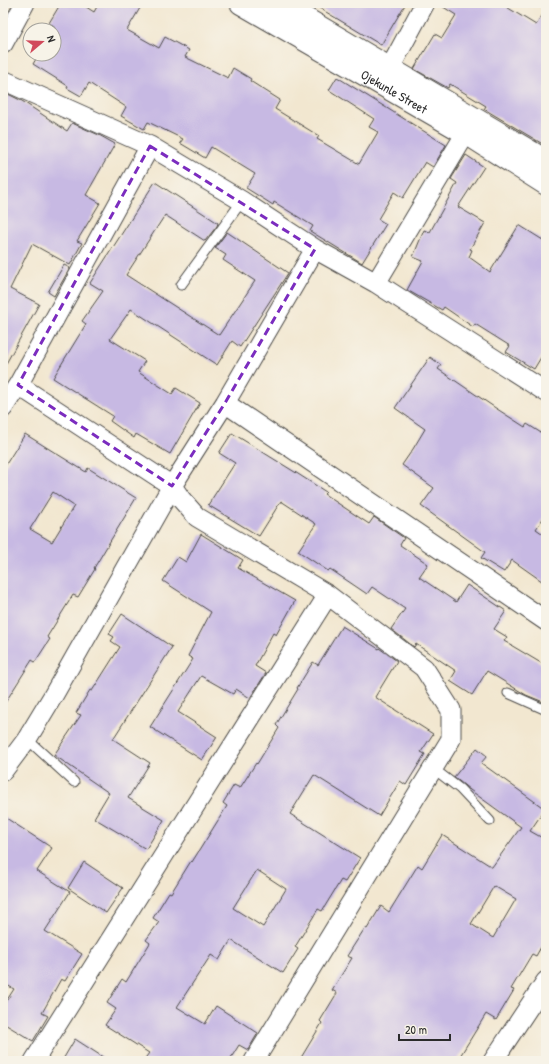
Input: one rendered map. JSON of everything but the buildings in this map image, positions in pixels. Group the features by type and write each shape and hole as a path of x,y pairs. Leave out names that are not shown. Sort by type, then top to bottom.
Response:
{"street":[{"path":"3,44 25,3"},
{"name":"Ojekunle Street","path":"241,3 466,133 546,184"},
{"name":"Ojekunle Street","path":"279,3 546,160"},
{"path":"390,68 425,3"},
{"path":"3,80 150,146 242,202 315,249 376,283 546,392"},
{"path":"376,283 466,133"},
{"path":"3,408 18,385 150,146"},
{"path":"3,771 26,739 52,696 172,486 225,403 315,249"},
{"path":"18,385 172,486 181,499 198,517 328,595 424,668 451,710 451,739 254,1061"},
{"path":"225,403 546,621"},
{"path":"34,1061 328,595"},
{"path":"493,1061 546,981"}],"lane":[{"path":"181,285 242,202"},
{"path":"508,693 546,710"},
{"path":"26,739 74,782"},
{"path":"434,769 460,789 490,821"}],"highlighted area":[{"path":"150,146 315,249 225,403 172,486 18,385"}]}
